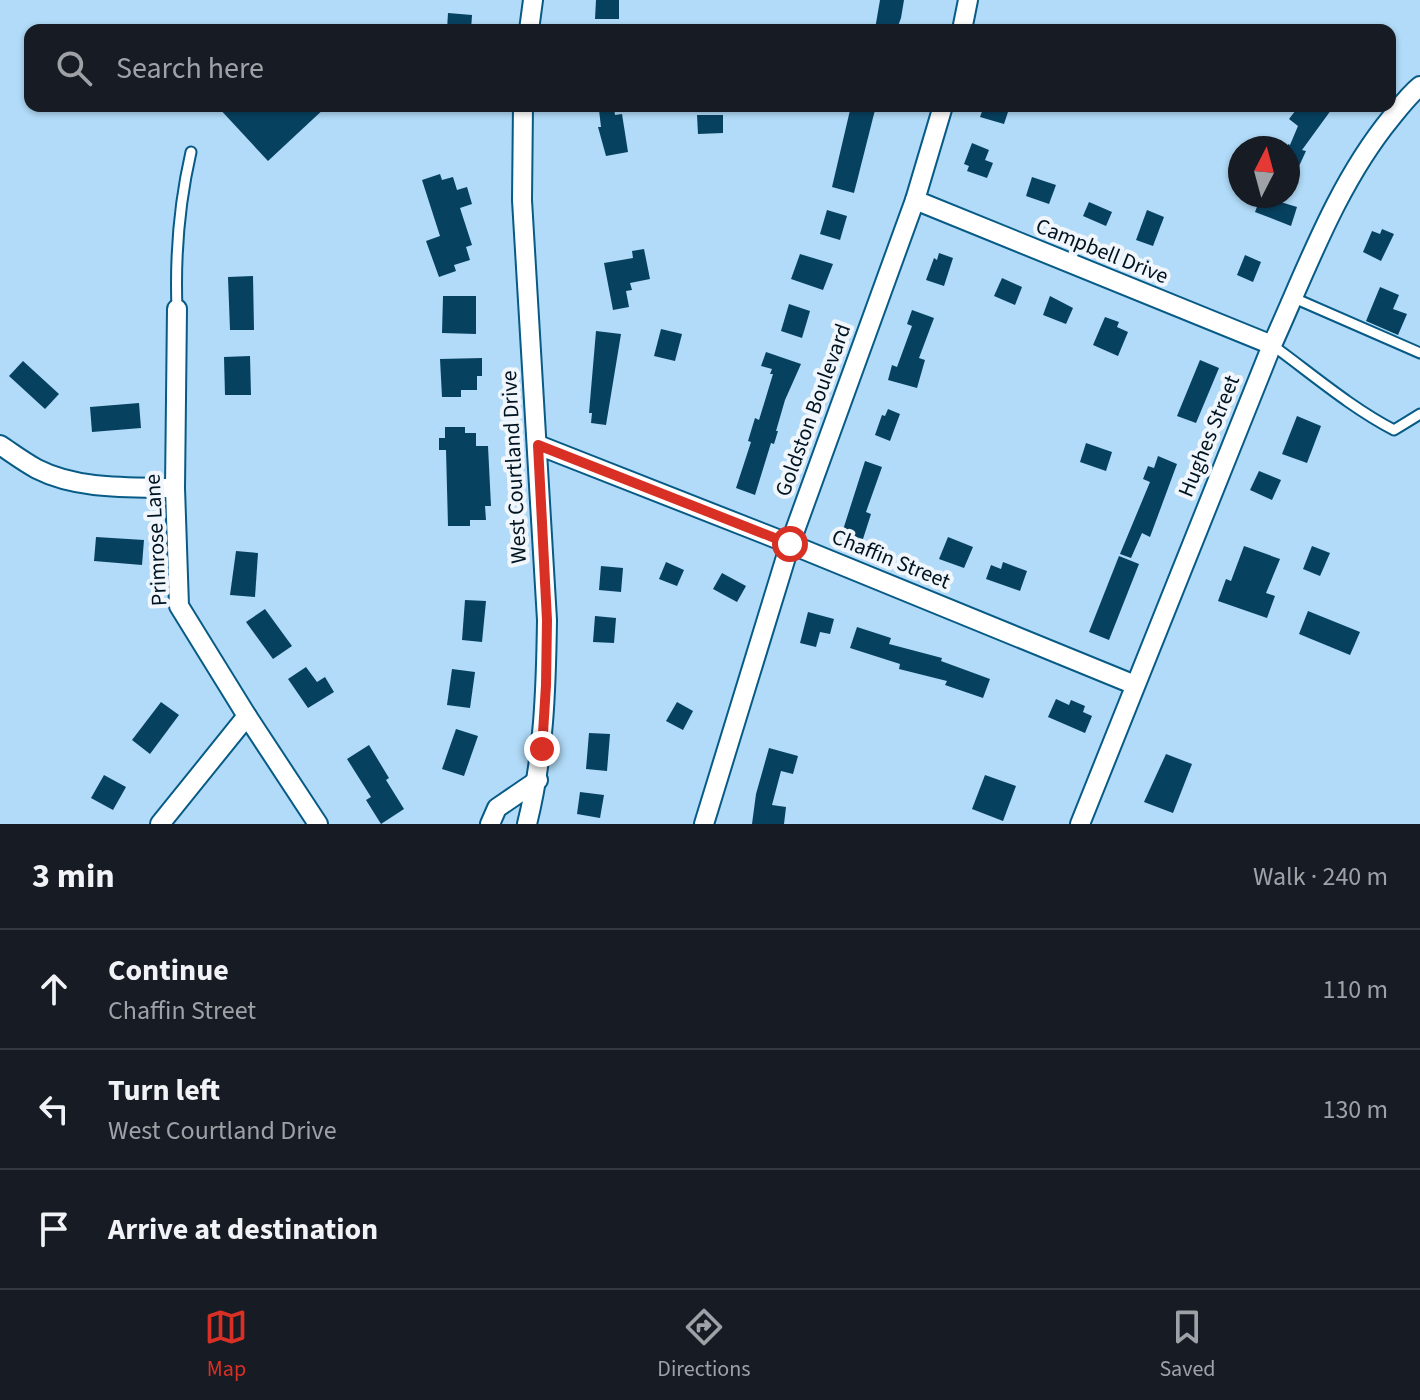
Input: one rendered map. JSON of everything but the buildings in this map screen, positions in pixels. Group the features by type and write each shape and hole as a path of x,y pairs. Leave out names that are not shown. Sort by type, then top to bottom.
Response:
{"street":[{"path":"530,24 533,0"},
{"path":"963,24 968,0"},
{"name":"Hughes Street","path":"1080,824 1272,345 1349,177 1369,146 1420,86"},
{"name":"West Courtland Drive","path":"523,112 522,200 547,620 546,685 538,780 527,824"},
{"name":"Goldston Boulevard","path":"704,824 790,544 915,200 941,112"},
{"name":"Campbell Drive","path":"915,200 1272,345"},
{"name":"Primrose Lane","path":"177,309 175,488 179,606 318,824"},
{"path":"0,445 39,469 63,478 112,486 175,488"},
{"name":"Chaffin Street","path":"538,445 1135,685"},
{"path":"160,824 247,716"},
{"path":"490,824 497,808 538,780"}],"lane":[{"path":"177,309 177,242 182,188 191,152"},
{"path":"1294,298 1420,353"},
{"path":"1272,345 1358,411 1394,430 1420,414"}],"route":[{"path":"542,749 547,620 538,445 790,544"}]}
